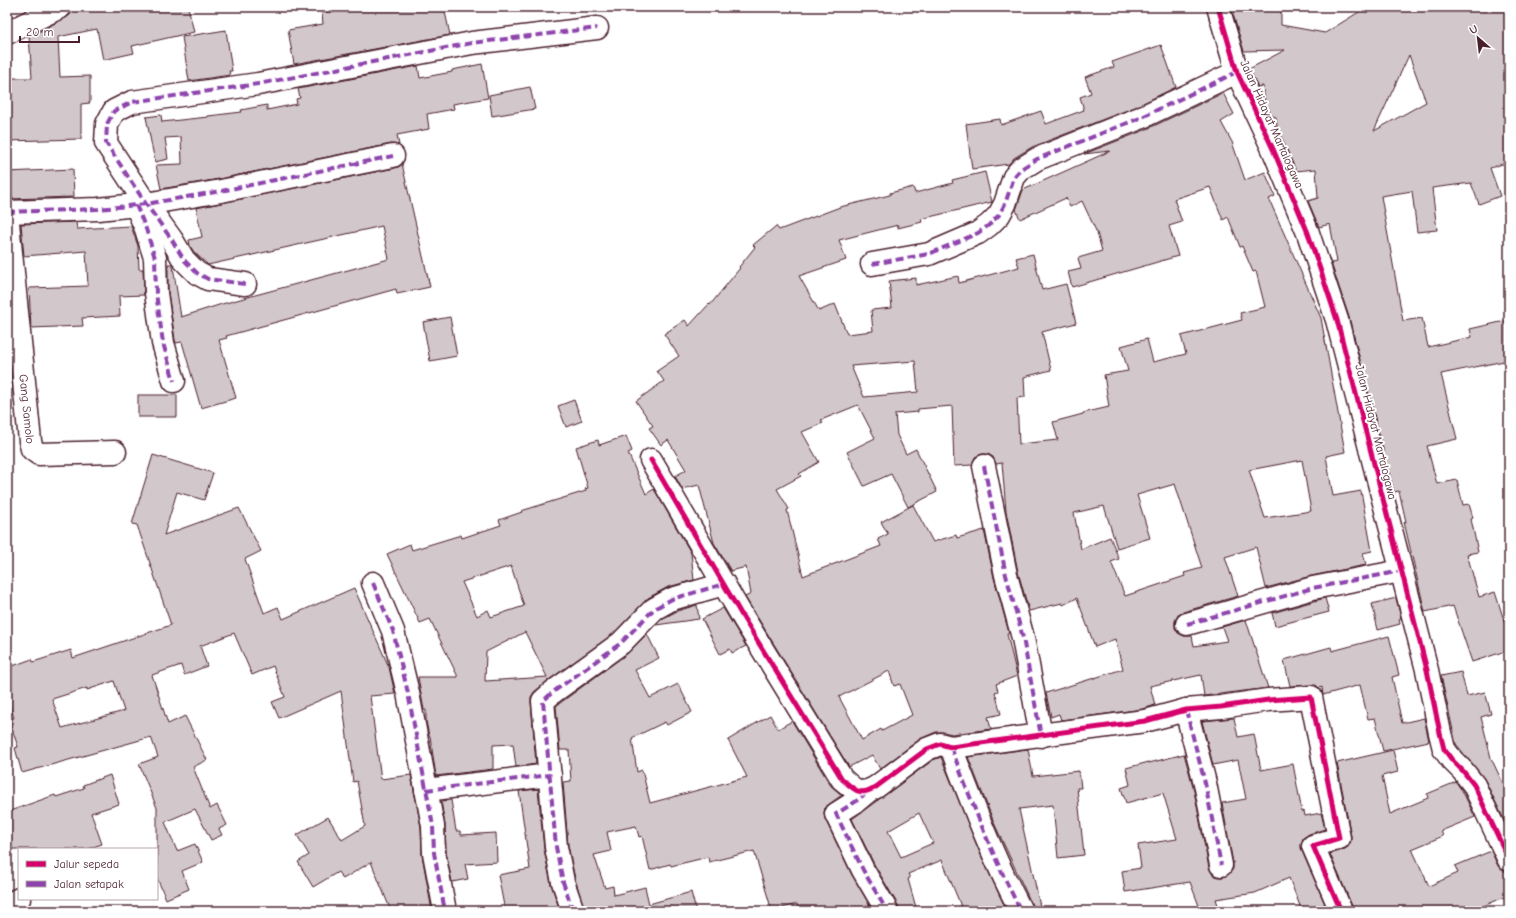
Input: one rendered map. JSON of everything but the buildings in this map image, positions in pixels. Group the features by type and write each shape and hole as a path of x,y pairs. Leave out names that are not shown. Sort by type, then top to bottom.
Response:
{"street":[{"path":"7,33 60,7"},
{"name":"Jalan Hidayat Martalogawa","path":"1218,7 1237,72 1273,150 1308,233 1337,320 1427,670 1444,749 1474,786 1509,860"},
{"path":"246,284 208,279 198,273 184,260 172,240 141,204 106,143 107,124 114,111 132,102 258,84 472,42 597,28"},
{"path":"872,264 929,254 978,233 999,215 1005,204 1014,177 1021,169 1037,159 1140,118 1237,72"},
{"path":"7,213 98,209 141,204 221,191 393,156"},
{"path":"141,204 146,229 155,258 156,293 164,343 174,381"},
{"name":"Gang Samolo","path":"7,213 32,449 39,454 115,452"},
{"path":"651,460 842,779 856,791 867,792"},
{"path":"984,466 1006,575 1023,638 1041,736"},
{"path":"1187,624 1313,588 1401,571"},
{"path":"374,583 393,631 408,693 433,826 434,853 445,911"},
{"path":"573,911 564,882 556,847 543,701 553,692 621,643 654,609 672,599 724,584"},
{"path":"887,911 863,870 836,814 855,802 867,792 876,788 928,749 940,744 951,747 1145,722 1186,710 1221,707 1268,700 1311,697 1339,838 1313,846 1341,911"},
{"path":"1186,710 1205,783 1221,865"},
{"path":"951,747 980,825 1005,882 1021,911"},
{"path":"426,790 550,775"},
{"path":"7,905 18,900"}],"marked path":[{"path":"245,284 208,279 197,273 184,260 106,143 107,124 114,111 132,102 258,84 472,43 597,28"},
{"path":"872,264 929,254 978,233 999,215 1005,204 1014,177 1021,169 1037,159 1140,118 1237,72"},
{"path":"7,212 98,209 146,204 221,191 393,156"},
{"path":"136,205 146,229 155,258 156,293 163,343 174,381"},
{"path":"984,466 1006,575 1023,638 1041,736"},
{"path":"1187,624 1313,588 1401,571"},
{"path":"373,583 393,631 408,693 433,826 434,853 445,911"},
{"path":"573,911 563,882 556,847 543,701 553,692 621,643 654,609 672,599 724,584"},
{"path":"1186,710 1205,783 1221,865"},
{"path":"951,747 992,851 1021,911"},
{"path":"426,790 550,775"},
{"path":"867,792 855,802 836,814 863,870 887,911"}],"cycle path":[{"path":"1218,7 1237,72 1273,149 1308,233 1337,320 1427,670 1444,749 1474,785 1509,860"},
{"path":"651,460 744,619 842,779 854,789 865,792 876,787 927,749 940,744 951,747 1145,721 1186,710 1221,707 1268,700 1311,697 1339,838 1313,846 1341,911"}]}
